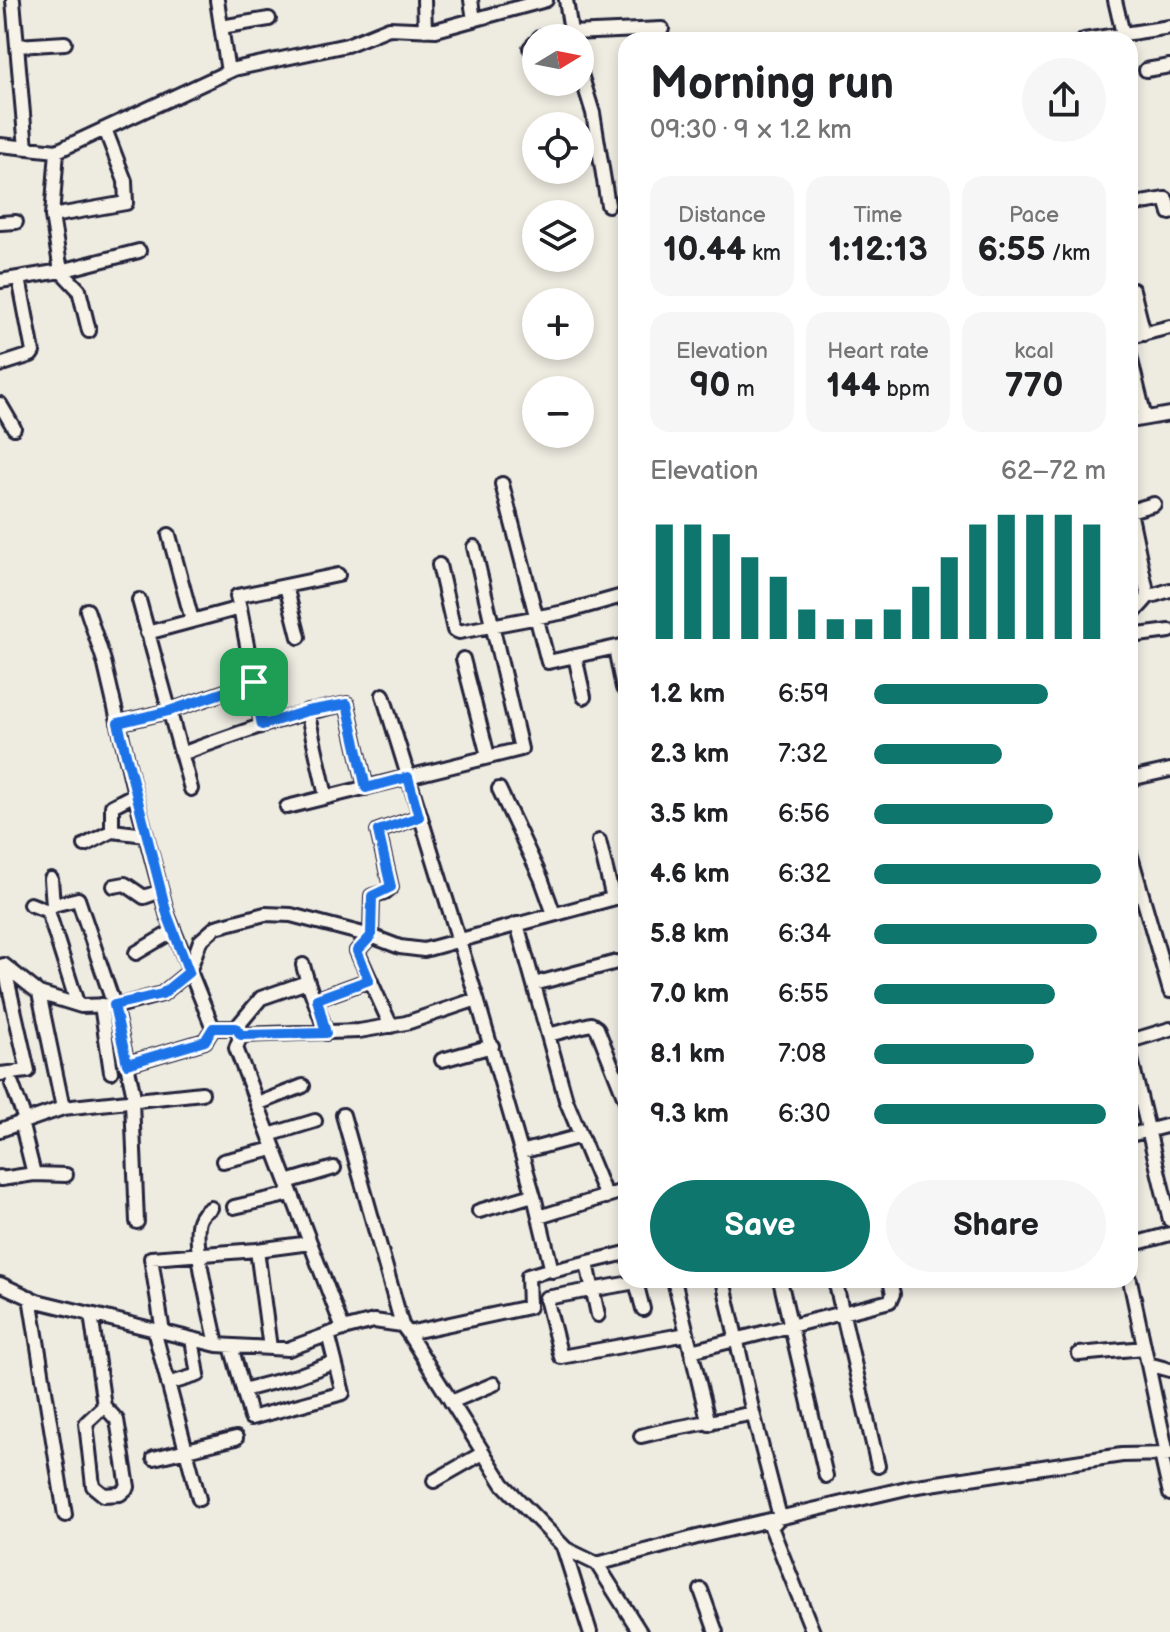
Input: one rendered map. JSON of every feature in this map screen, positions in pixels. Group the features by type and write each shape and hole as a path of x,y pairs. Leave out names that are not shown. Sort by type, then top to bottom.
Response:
{"street":[{"path":"13,0 26,148"},
{"path":"217,0 228,72"},
{"path":"424,0 425,30"},
{"path":"471,0 474,20"},
{"path":"0,145 57,151 228,72 347,45 389,28 436,30 546,0"},
{"path":"566,0 569,24"},
{"path":"1115,0 1123,32"},
{"path":"221,27 269,19"},
{"path":"1136,32 1170,27"},
{"path":"594,33 662,29"},
{"path":"17,46 65,43"},
{"path":"1146,70 1170,66"},
{"path":"588,96 608,205"},
{"path":"52,216 126,203 125,181 105,129"},
{"path":"57,151 52,216 61,271 79,290 89,331"},
{"path":"1138,204 1166,199 1170,213"},
{"path":"0,223 16,222"},
{"path":"0,281 61,271 139,251"},
{"path":"0,365 33,352 19,278"},
{"path":"1138,310 1144,334"},
{"path":"1138,335 1170,327"},
{"path":"1138,389 1145,418"},
{"path":"0,404 14,428"},
{"path":"1138,419 1170,414"},
{"path":"502,484 548,662 618,648"},
{"path":"1138,509 1154,504"},
{"path":"169,535 192,620"},
{"path":"287,807 521,749 474,547"},
{"path":"1138,549 1148,597"},
{"path":"439,565 454,630 459,632 537,618 618,597"},
{"path":"262,725 237,596 338,575"},
{"path":"286,586 299,637"},
{"path":"1138,608 1148,597 1170,590"},
{"path":"139,600 191,789"},
{"path":"147,633 240,608"},
{"path":"87,610 104,661 135,794 173,931 213,1028"},
{"path":"1138,635 1170,631"},
{"path":"575,656 584,697"},
{"path":"463,659 488,756"},
{"path":"118,723 169,711 254,682 276,679"},
{"path":"383,695 492,1046 552,1269"},
{"path":"181,754 307,711 347,704 366,788"},
{"path":"307,711 326,796"},
{"path":"1138,777 1170,770"},
{"path":"499,789 541,878 554,914"},
{"path":"112,831 112,806 135,794"},
{"path":"391,1026 357,951 371,936 372,896 391,887 378,831 419,817"},
{"path":"85,845 112,831 146,835"},
{"path":"599,841 618,892"},
{"path":"1138,878 1168,974 1170,991"},
{"path":"51,879 51,908 77,1003"},
{"path":"114,886 125,884 144,897 161,891"},
{"path":"2,966 39,993 77,1003 107,1005 162,994 189,972 200,941 216,927 265,914 291,915 400,947 424,950 618,898"},
{"path":"30,904 51,908 78,899 127,1064 134,1101 137,1222"},
{"path":"517,924 566,1100 606,1197"},
{"path":"136,953 173,931"},
{"path":"534,984 617,962"},
{"path":"303,965 326,1033"},
{"path":"0,1074 28,1071 2,966"},
{"path":"317,999 369,980"},
{"path":"307,982 261,998 239,1032 236,1048 343,1329"},
{"path":"39,993 63,1108"},
{"path":"213,1028 239,1032 359,1031 406,1023 477,999"},
{"path":"107,1005 111,1072"},
{"path":"548,1035 591,1024 597,1028 618,1078"},
{"path":"127,1064 205,1041 213,1028"},
{"path":"1138,1039 1170,1029"},
{"path":"442,1060 492,1046"},
{"path":"12,1084 34,1174"},
{"path":"257,1104 303,1086"},
{"path":"1138,1092 1165,1180 1170,1220"},
{"path":"0,1130 63,1108 202,1093"},
{"path":"343,1115 405,1329 503,1484 563,1546 598,1566 640,1632"},
{"path":"269,1135 315,1121"},
{"path":"1138,1133 1170,1125"},
{"path":"521,1152 581,1136"},
{"path":"223,1161 274,1149"},
{"path":"234,1207 334,1168"},
{"path":"0,1177 66,1175"},
{"path":"539,1217 618,1193"},
{"path":"479,1211 533,1195"},
{"path":"211,1208 204,1212 198,1224 200,1255 217,1345"},
{"path":"1138,1243 1170,1234"},
{"path":"199,1499 168,1384 158,1331 151,1258 310,1243"},
{"path":"257,1250 270,1348"},
{"path":"0,1284 30,1297 217,1345 290,1349 374,1321 405,1329 529,1307 528,1276 618,1255"},
{"path":"587,1263 598,1315"},
{"path":"618,1285 546,1298 561,1357 687,1334"},
{"path":"638,1288 643,1309"},
{"path":"676,1288 709,1424"},
{"path":"725,1288 780,1517"},
{"path":"782,1288 826,1476"},
{"path":"837,1288 878,1466"},
{"path":"691,1351 890,1301 892,1288"},
{"path":"1132,1288 1166,1454 1170,1494"},
{"path":"30,1297 65,1515"},
{"path":"91,1314 104,1406 117,1420 128,1487 120,1494 104,1495 93,1486 86,1423 104,1406"},
{"path":"231,1346 251,1418 343,1393 328,1334"},
{"path":"168,1384 198,1375 192,1339"},
{"path":"1079,1354 1144,1348"},
{"path":"290,1349 297,1376"},
{"path":"243,1390 335,1362"},
{"path":"1148,1364 1170,1370"},
{"path":"451,1402 494,1384"},
{"path":"641,1436 675,1426 709,1424 753,1413"},
{"path":"154,1458 236,1438"},
{"path":"434,1481 483,1453"},
{"path":"573,1578 598,1566 780,1517 911,1487 1122,1455 1166,1454"},
{"path":"780,1517 771,1527 813,1632"},
{"path":"563,1546 590,1632"},
{"path":"701,1590 716,1632"}],"route":[{"path":"254,682 262,725 307,711 347,704 366,788 408,777 419,817 378,831 391,887 372,896 371,936 357,951 369,980 317,999 326,1033 241,1035 236,1028 213,1028 205,1041 127,1064 114,1005 162,994 189,972 167,914 118,723 169,711 254,682"}]}
